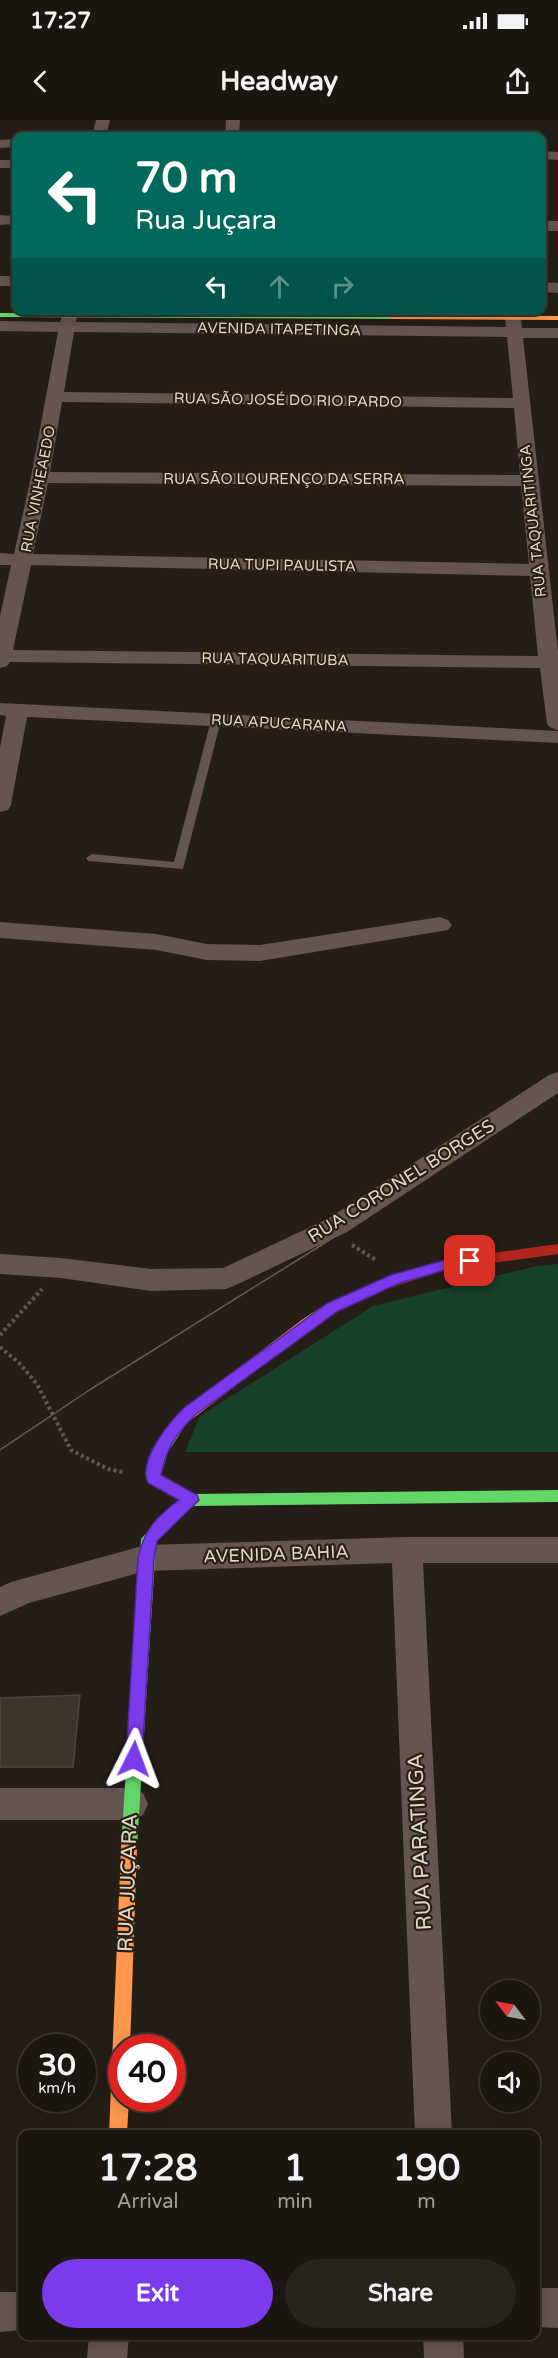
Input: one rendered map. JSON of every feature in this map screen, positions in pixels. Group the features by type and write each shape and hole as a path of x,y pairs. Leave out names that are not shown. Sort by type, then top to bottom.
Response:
{"street":[{"name":"AVENIDA ITAPETINGA","path":"0,315 68,321 513,325 558,318"},
{"name":"AVENIDA ITAPETINGA","path":"0,326 68,321 330,315"},
{"name":"AVENIDA ITAPETINGA","path":"449,315 558,333"},
{"name":"RUA VINHEAEDO","path":"1,659 24,560 56,397 68,321"},
{"name":"RUA TAQUARITINGA","path":"513,325 529,481 546,578 549,662 558,724"},
{"name":"RUA SÃO JOSÉ DO RIO PARDO","path":"56,397 520,403"},
{"name":"RUA SÃO LOURENÇO DA SERRA","path":"40,477 529,481"},
{"name":"RUA TUPI PAULISTA","path":"0,559 546,578"},
{"name":"RUA TAQUARITUBA","path":"1,659 549,662"},
{"name":"RUA APUCARANA","path":"9,709 558,737"},
{"path":"0,805 9,709"},
{"path":"0,930 156,942 195,951 260,953 440,925"},
{"name":"RUA CORONEL BORGES","path":"0,1264 61,1268 168,1280 226,1278 312,1239 394,1190 558,1081"},
{"path":"558,1249 449,1264 396,1279 333,1307 190,1411 174,1427 156,1458 153,1478 192,1500 558,1496"},
{"name":"RUA JUÇARA","path":"118,2130 131,1804 146,1558 150,1539 173,1513 192,1500"},
{"name":"AVENIDA BAHIA","path":"0,1602 22,1591 146,1558 406,1550 558,1550"},
{"name":"RUA PARATINGA","path":"406,1550 434,2130"},
{"path":"0,1804 131,1804"},
{"path":"540,2308 558,2308"},
{"path":"0,2312 18,2311"},
{"path":"107,2358 109,2340"},
{"path":"443,2340 444,2358"}],"lane":[{"path":"92,858 179,866 216,720"}],"path":[{"path":"312,1239 340,1241 360,1248 396,1279"},
{"path":"0,1335 61,1268"},
{"path":"0,1347 19,1363 37,1384 71,1450 108,1469 153,1478"}],"green space":[{"path":"558,1264 558,1452 185,1452 200,1416 373,1306 537,1266"}],"building":[{"path":"80,1695 73,1767 0,1767 0,1698"}],"tram line":[{"path":"0,1450 91,1389 320,1246 558,1090"}],"traffic: fast":[{"path":"0,315 392,317"},
{"path":"183,1418 161,1450 153,1478 191,1500 558,1496"},
{"path":"129,1847 149,1539 173,1513 191,1500"}],"traffic: slow":[{"path":"392,317 558,318"},
{"path":"183,1418 308,1323 333,1307 377,1287"},
{"path":"118,2130 129,1847"}],"traffic: jam":[{"path":"377,1287 449,1264 558,1249"}],"route":[{"path":"134,1759 146,1558 150,1539 173,1513 192,1500 153,1478 156,1458 174,1427 190,1411 333,1307 396,1279 449,1264 470,1261"}]}
